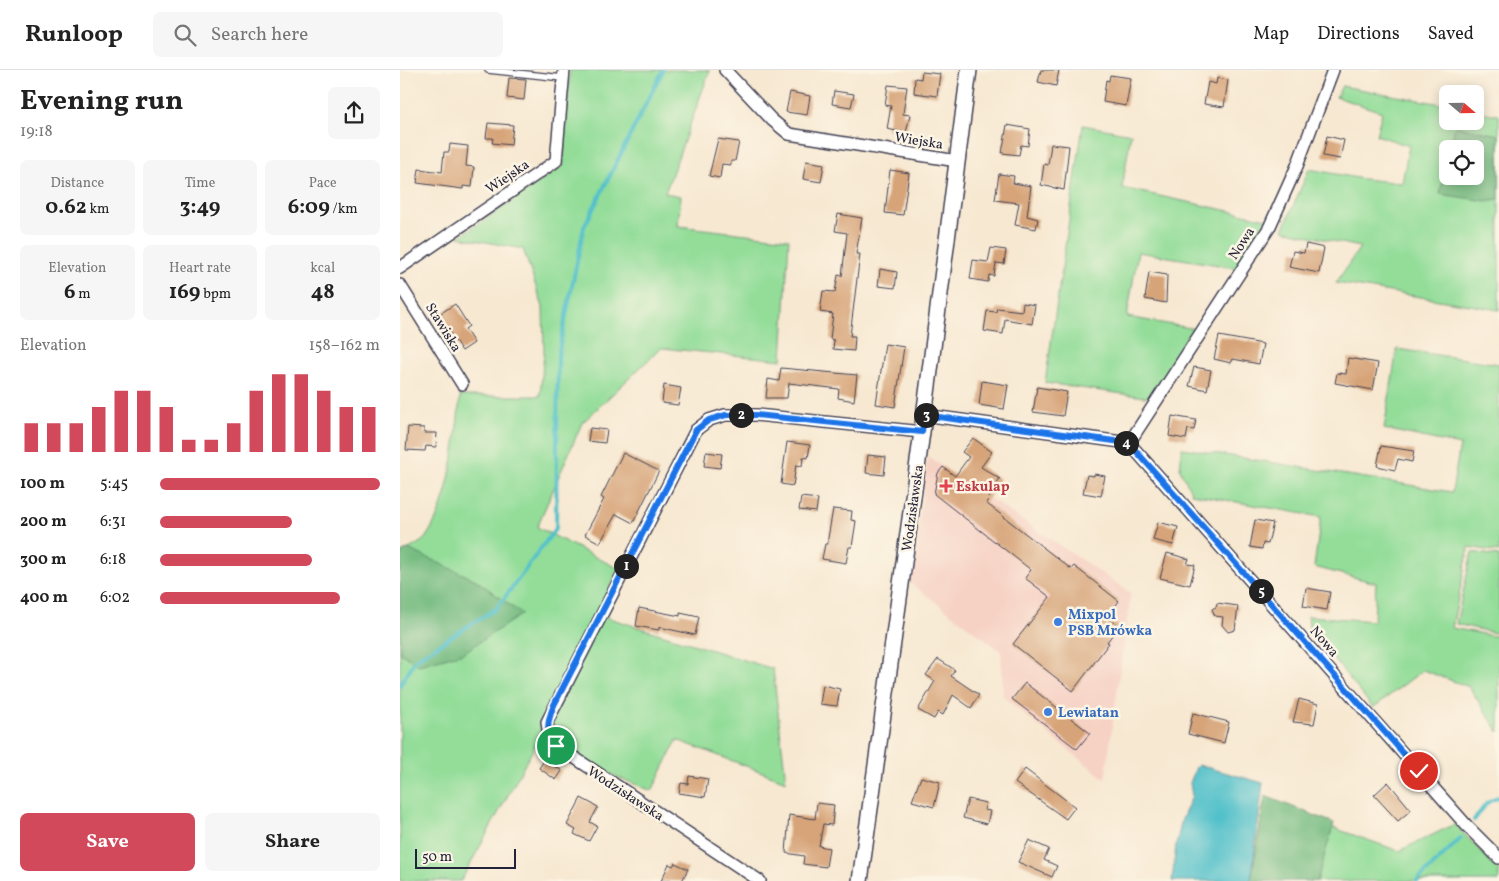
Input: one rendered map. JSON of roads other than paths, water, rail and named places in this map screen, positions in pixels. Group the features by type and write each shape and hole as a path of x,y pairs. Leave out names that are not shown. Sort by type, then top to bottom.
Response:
{"street":[{"name":"Wiejska","path":"726,70 772,120 789,134 956,161"},
{"name":"Wodzisławska","path":"860,881 922,432 969,70"},
{"name":"Nowa","path":"1333,70 1297,166 1269,228 1129,443 1467,826 1499,858"},
{"name":"Wiejska","path":"400,268 556,161 563,74"},
{"name":"Stawiska","path":"400,286 462,384"},
{"name":"Wodzisławska","path":"760,881 556,746 549,737 547,722 696,430 709,420 726,415 756,415 922,432"},
{"path":"924,415 1129,443"}],"lane":[{"path":"488,70 563,74"}],"water":[{"path":"1199,765 1263,783 1251,881 1172,881 1176,845 1182,819 1192,796 1190,783 1196,767"}],"waterway":[{"path":"400,685 416,659 497,608 556,528 558,355 584,227 663,70"},
{"path":"1474,820 1487,803 1499,797"},
{"path":"1417,881 1461,838"}],"place":[{"name":"Eskulap","path":"946,486"},
{"name":"Mixpol PSB Mrówka","path":"1058,622"},
{"name":"Lewiatan","path":"1048,712"}]}
